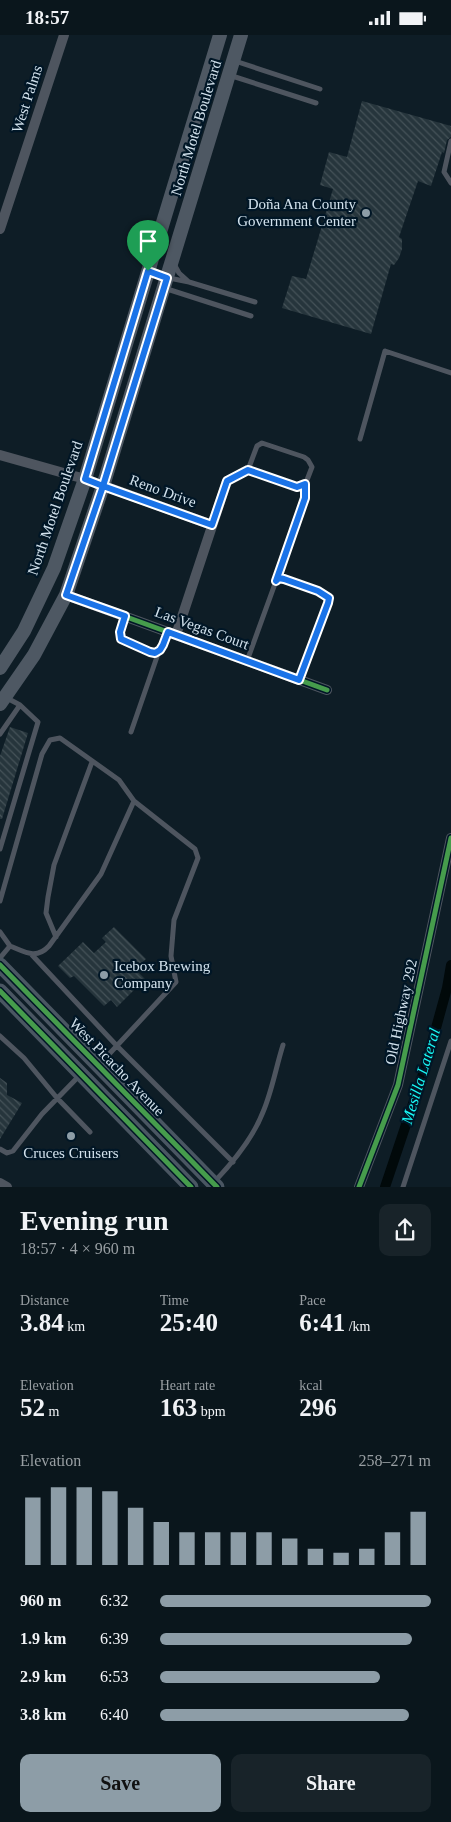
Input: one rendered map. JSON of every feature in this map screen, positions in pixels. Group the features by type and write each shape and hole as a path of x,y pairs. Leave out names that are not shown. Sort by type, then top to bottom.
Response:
{"main road":[{"name":"North Motel Boulevard","path":"0,668 24,631 54,568 85,479 220,35"},
{"name":"North Motel Boulevard","path":"2,699 34,655 66,595 103,486 241,35"},
{"path":"214,54 233,61"},
{"path":"210,69 229,75"},
{"path":"146,276 165,283"},
{"name":"West Picacho Avenue","path":"0,965 213,1186"},
{"name":"West Picacho Avenue","path":"0,991 191,1187"},
{"path":"80,1074 98,1065"}],"street":[{"name":"West Palms","path":"0,229 64,35"},
{"path":"0,455 85,479 103,486"},
{"path":"172,633 227,481"},
{"name":"Reno Drive","path":"103,486 212,525"},
{"name":"Las Vegas Court","path":"66,595 327,690"},
{"name":"Old Highway 292","path":"360,1187 398,1085 451,838"},
{"path":"0,1183 7,1187"}],"lane":[{"path":"233,61 320,89"},
{"path":"229,75 316,103"},
{"path":"451,141 444,172 451,183"},
{"path":"173,258 174,266 189,282"},
{"path":"165,283 189,282 255,302"},
{"path":"165,283 251,316"},
{"path":"360,439 385,351 451,373"},
{"path":"227,481 248,470 257,446 265,443 308,460 312,467 305,484 305,498 247,661"},
{"path":"248,470 297,487 305,484"},
{"path":"276,581 279,578 284,579 318,591 329,598 299,680"},
{"path":"125,616 120,632 121,639 150,652 155,653 160,650"},
{"path":"131,732 160,650 172,633"},
{"path":"0,849 38,722 20,705 2,699"},
{"path":"0,733 20,705"},
{"path":"0,901 42,754 50,740 60,738 119,780 134,801 195,849 198,858 174,920 171,956 176,981 98,1065"},
{"path":"56,937 46,913 54,865 92,762"},
{"path":"32,955 45,951 101,874 134,801"},
{"path":"0,932 10,946 32,955 117,1046 233,1162"},
{"path":"0,958 10,946"},
{"path":"0,1037 24,1058 57,1098 90,1132"},
{"path":"403,1187 451,1041"},
{"path":"213,1186 233,1162 256,1128 264,1112 282,1045"},
{"path":"0,1149 7,1153 13,1151 42,1114 80,1074"}],"building":[{"name":"Doña Ana County Government Center","path":"362,101 451,126 451,137 447,140 444,153 442,152 431,186 418,181 399,237 402,239 402,249 394,265 391,264 371,334 282,308 292,276 306,279 333,189 320,185 329,152 347,157"},
{"path":"10,727 28,733 2,819 0,819 0,756"},
{"path":"114,927 146,959 135,969 145,979 117,1007 111,1000 104,1006 74,976 70,978 58,966 83,942 94,953 106,942 102,938"},
{"path":"0,1078 7,1083 7,1095 22,1103 0,1139"}],"waterway":[{"name":"Mesilla Lateral","path":"385,1187 425,1068 447,988 451,965"}],"cycle path":[{"path":"66,595 327,690"},
{"path":"359,1187 398,1085 451,838"},
{"path":"0,965 217,1187"},
{"path":"0,991 191,1187"}],"place":[{"name":"Doña Ana County Government Center","path":"366,213"},
{"name":"Icebox Brewing Company","path":"104,975"},
{"name":"Cruces Cruisers","path":"71,1136"}],"route":[{"path":"148,271 85,479 103,486 66,595 125,616 120,632 121,639 126,643 150,652 155,653 160,650 168,632 299,680 329,598 324,593 284,579 279,578 276,581 305,498 305,484 302,487 297,487 255,471 243,471 227,481 212,525 103,486 167,278 148,271"}]}
